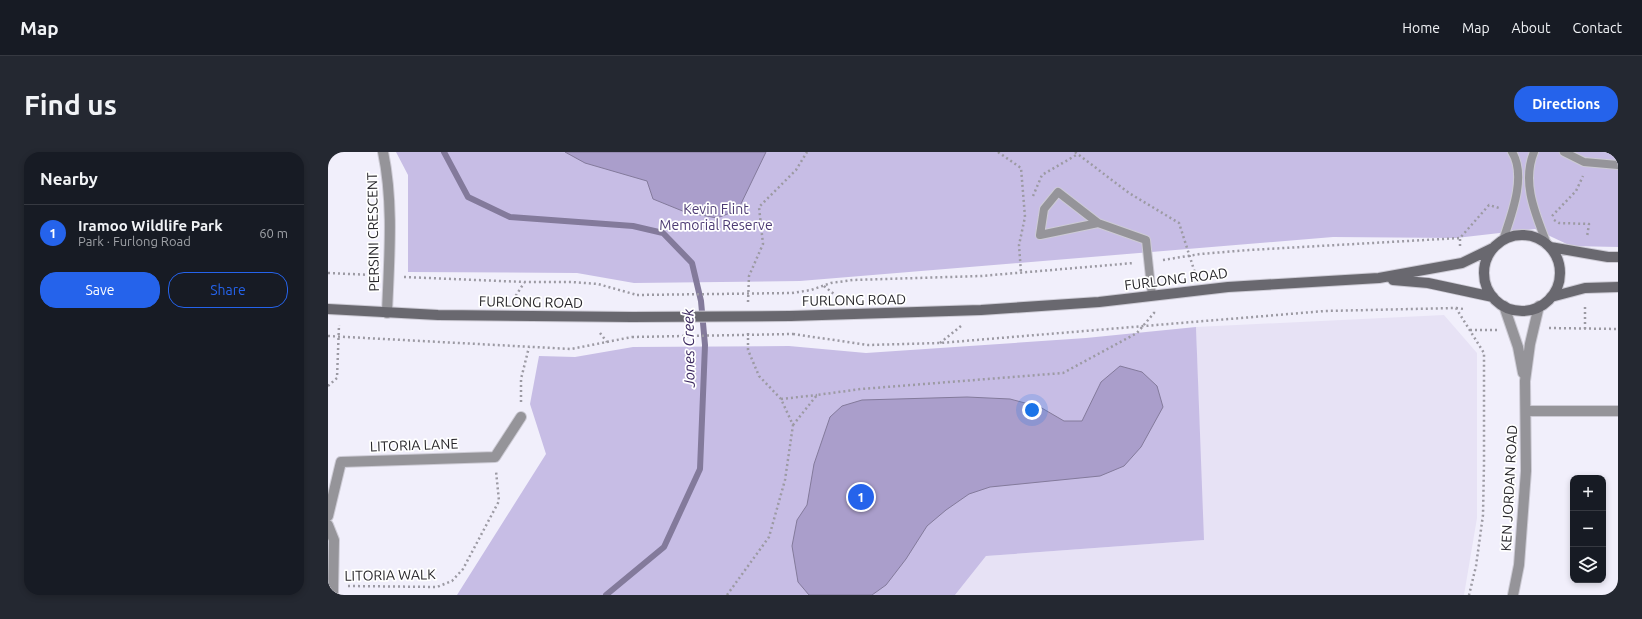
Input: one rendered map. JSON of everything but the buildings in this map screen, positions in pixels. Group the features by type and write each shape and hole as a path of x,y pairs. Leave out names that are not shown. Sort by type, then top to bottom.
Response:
{"main road":[{"path":"1548,246 1556,256 1560,277 1557,288 1551,297 1539,306 1528,310 1516,310 1504,306 1493,297 1487,288 1484,278 1484,267 1487,257 1493,248 1503,240 1515,236 1528,235 1548,246 1608,257 1618,257"},
{"name":"FURLONG ROAD","path":"328,309 438,315 632,317 790,316 945,312 1099,302 1228,287 1379,278 1462,262 1493,248"},
{"name":"FURLONG ROAD","path":"1379,278 1428,283 1493,297"},
{"path":"1551,297 1585,288 1610,286 1618,288"}],"street":[{"name":"PERSINI CRESCENT","path":"383,152 388,183 390,246 387,313"},
{"name":"KEN JORDAN ROAD","path":"1504,306 1518,347 1525,381 1526,411 1526,471 1523,526 1519,565 1513,595"},
{"name":"KEN JORDAN ROAD","path":"1525,381 1533,330 1539,306"},
{"path":"1526,411 1618,411"},
{"path":"495,457 522,417"},
{"name":"LITORIA LANE","path":"328,516 341,462 495,457"},
{"path":"328,525 334,540 333,590"}],"lane":[{"path":"1503,240 1516,197 1518,174 1512,152"},
{"path":"1534,152 1528,179 1530,196 1548,246"},
{"path":"1564,152 1572,154 1584,162 1618,165"},
{"path":"1098,223 1040,235 1044,209 1058,192 1098,223 1146,240 1152,296"}],"path":[{"path":"748,306 749,276 763,244 759,208 796,170 807,152"},
{"path":"998,152 1021,168 1025,217 1019,245 1021,273"},
{"path":"1075,152 1129,193 1179,223 1200,290"},
{"path":"1584,162 1583,179 1576,191 1550,217 1559,223 1589,224"},
{"path":"328,273 525,282 572,282 598,284 637,295 792,293 811,290 831,283 853,280 1021,273 1149,262 1189,256 1264,249 1460,238"},
{"path":"781,399 861,389 1063,373 1137,333 1154,314 1152,296"},
{"path":"328,336 571,349 632,337 793,334 868,345 940,344 1325,311 1456,308 1484,353 1483,515 1476,566 1470,595"},
{"path":"328,386 337,378 340,310"},
{"path":"748,328 748,350 759,376 781,399 793,425"},
{"path":"1533,330 1547,328 1618,329"},
{"path":"1469,330 1512,330"},
{"path":"522,417 522,379 529,347"},
{"path":"727,595 769,537 785,480 793,425 817,395"},
{"name":"LITORIA WALK","path":"333,590 438,587 452,581 463,569 499,501 495,457"}],"shaded area":[{"path":"565,152 766,152 738,210 717,218 685,212 653,199 647,181 585,163"},
{"path":"1444,315 1477,353 1477,518 1464,595 955,595 986,556 1203,540 1196,327"},
{"path":"1120,366 1142,372 1157,386 1163,407 1141,447 1124,466 1100,476 990,487 969,494 946,510 927,526 906,559 886,585 872,595 809,595 798,582 792,546 797,520 807,505 814,464 830,417 842,406 862,400 967,397 1010,399 1040,407 1064,421 1082,421 1101,382"}],"green space":[{"name":"Kevin Flint Memorial Reserve","path":"396,152 1618,152 1618,247 1571,246 1535,229 1456,238 1333,237 800,281 634,283 577,273 408,272 408,175"},
{"path":"1196,327 1204,540 986,556 955,595 457,595 546,454 530,404 539,356 575,357 633,347 789,346 866,353 1086,338"}],"waterway":[{"name":"Jones Creek","path":"444,152 468,197 510,217 633,226 663,233 692,263 701,301 705,345 700,469 664,547 606,595"}],"place":[{"name":"Iramoo Wildlife Park","path":"861,497"}]}
